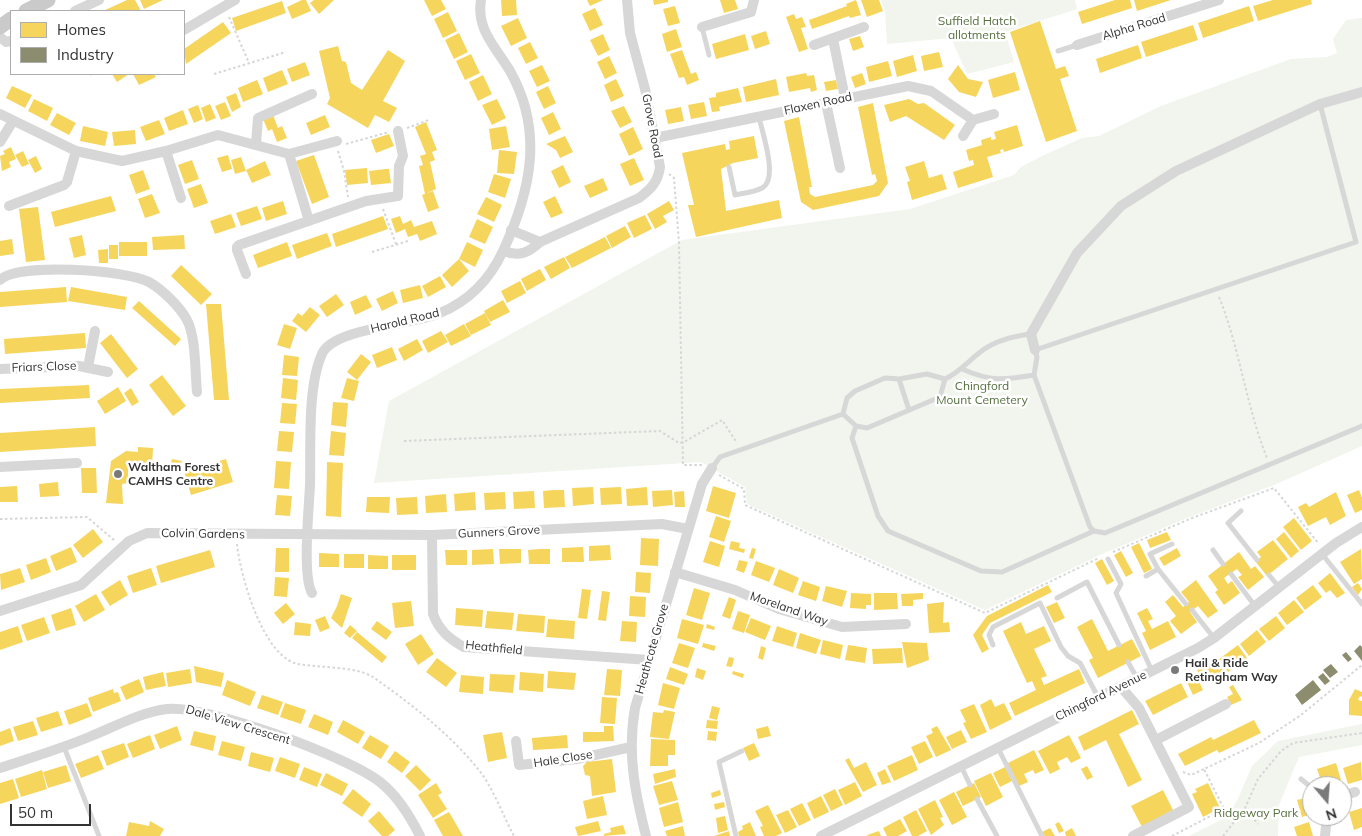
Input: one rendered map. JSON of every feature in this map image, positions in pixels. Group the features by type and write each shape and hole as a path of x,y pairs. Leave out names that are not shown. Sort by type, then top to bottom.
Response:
{"main road":[{"path":"28,10 48,0"}],"street":[{"path":"76,10 99,0"},
{"path":"185,29 235,0"},
{"name":"Harold Road","path":"312,593 308,583 308,535 314,386 322,352 335,340 345,336 438,314 453,307 484,282 504,251 526,190 532,155 528,117 516,83 483,29 481,0"},
{"name":"Grove Road","path":"504,251 521,254 531,250 540,242 639,198 648,191 659,177 660,167 655,138 645,89 630,33 627,0"},
{"path":"702,27 751,12 754,0"},
{"name":"Alpha Road","path":"1077,45 1219,0"},
{"path":"814,45 864,27"},
{"path":"834,39 846,98"},
{"name":"Flaxen Road","path":"655,138 908,86 931,91 973,120"},
{"path":"1035,350 1031,334 1077,254 1121,206 1176,171 1320,104 1362,92"},
{"path":"256,144 258,118 312,94"},
{"path":"826,103 840,168"},
{"path":"0,114 76,151 122,162 218,135 289,154 336,141"},
{"path":"964,136 973,120 994,114"},
{"path":"0,142 14,121"},
{"path":"246,274 237,247 366,201 395,198 400,194 398,166 403,156 398,131"},
{"path":"9,206 68,182 76,151"},
{"path":"166,151 181,198"},
{"path":"289,154 309,221"},
{"path":"512,230 540,242"},
{"path":"0,280 9,273 67,269 123,275 150,283 182,312 188,322 192,332 196,392"},
{"name":"Friars Close","path":"88,367 95,331"},
{"name":"Friars Close","path":"0,369 88,367 108,372"},
{"path":"0,467 77,463"},
{"name":"Heathcote Grove","path":"646,836 632,776 631,747 635,708 702,484 712,469"},
{"name":"Gunners Grove","path":"308,535 432,535 662,524 688,529"},
{"name":"Chingford Avenue","path":"821,836 1152,671 1214,638 1323,552 1362,527"},
{"name":"Colvin Gardens","path":"0,611 81,585 122,547 147,533 308,535"},
{"name":"Heathfield","path":"432,535 433,614 436,624 452,640 464,646 649,660"},
{"name":"Moreland Way","path":"675,572 735,590 779,609 842,627 906,624"},
{"path":"1120,686 1140,708 1189,807 1134,836"},
{"path":"1156,740 1226,704"},
{"name":"Dale View Crescent","path":"0,768 64,747 156,711 180,707 194,709 310,747 361,769 391,792 420,836"},
{"name":"Hale Close","path":"516,741 519,765 577,759 631,747"}],"lane":[{"path":"702,27 710,54"},
{"path":"1058,51 1077,45"},
{"path":"1320,104 1356,242 1035,350 1037,357 1034,375 1090,527 1094,531 1104,533 1362,426"},
{"path":"729,167 736,195 764,188 770,181 771,171 758,116"},
{"path":"843,414 856,426 867,428 940,397 945,379 962,369 990,346 1010,336 1031,334"},
{"path":"962,369 983,379 1001,380 1034,375"},
{"path":"843,414 847,398 855,391 885,378 899,379 927,374 945,379"},
{"path":"899,379 909,410"},
{"path":"712,469 720,457 742,451 843,414"},
{"path":"856,426 852,438 878,516 888,531 981,572 1002,572 1094,531"},
{"path":"1241,511 1228,524 1257,560"},
{"path":"1172,544 1150,554 1158,569 1186,604"},
{"path":"1213,550 1223,564"},
{"path":"1323,552 1362,604"},
{"path":"1108,559 1120,584 1116,593 1152,671"},
{"path":"1146,576 1158,569"},
{"path":"1231,574 1255,607"},
{"path":"1269,575 1279,587"},
{"path":"1056,598 1087,582 1119,645"},
{"path":"993,645 989,635 993,627 1040,603 1061,647 1068,656 1080,663 1098,698"},
{"path":"1192,610 1214,638"},
{"path":"1128,662 1137,678"},
{"path":"64,747 99,836"},
{"path":"998,748 1042,836"},
{"path":"736,836 719,762 742,751"},
{"path":"961,766 970,785"},
{"path":"977,799 997,836"}],"path":[{"path":"224,5 248,63"},
{"path":"214,74 286,52"},
{"path":"349,207 344,171 336,147 397,129 398,131 429,120"},
{"path":"674,178 679,243 683,465 700,464"},
{"path":"379,200 396,244"},
{"path":"372,252 408,241"},
{"path":"1216,289 1236,349 1259,439 1269,465"},
{"path":"682,442 722,420 742,451"},
{"path":"404,441 660,430 682,442"},
{"path":"712,469 744,489 745,505 985,613 1102,557"},
{"path":"1111,553 1192,518 1274,488 1323,552"},
{"path":"0,519 87,517 122,547"},
{"path":"236,534 239,566 254,612 278,650 296,664 363,672 440,729 479,770 514,836"},
{"path":"1180,765 1184,772 1191,775 1266,738 1301,715 1362,665"},
{"path":"1223,836 1245,808 1258,780 1281,751 1292,743 1362,733"},
{"path":"1172,836 1224,809 1204,769"},
{"path":"1245,808 1258,824"}],"green space":[{"name":"Suffield Hatch allotments","path":"881,0 1075,0 1077,9 1005,32 1014,62 967,74 951,38 887,44 885,11"},
{"name":"Chingford Mount Cemetery","path":"1362,18 1362,446 1274,485 1187,518 1100,555 985,610 747,504 745,487 701,462 374,483 389,401 682,240 910,209 1014,175 1021,167 1042,156 1082,138 1099,136 1161,106 1291,59 1327,57 1337,53 1333,39 1346,20"},
{"name":"Ridgeway Park","path":"1362,724 1362,745 1299,757 1279,805 1278,836 1189,836 1225,818 1237,801 1252,766 1278,741"}],"building: Homes":[{"path":"127,0 135,0 140,10 105,10"},
{"path":"140,0 163,0 144,9"},
{"path":"306,0 311,11 292,19 287,7"},
{"path":"314,0 334,0 319,14 310,3"},
{"path":"424,0 441,0 446,9 432,16"},
{"path":"501,0 516,0 517,15 502,16"},
{"path":"587,0 603,0 590,6"},
{"path":"653,0 668,0 668,2 654,5"},
{"path":"720,0 735,0 738,9 724,13"},
{"path":"856,0 861,15 850,18 849,16 812,29 809,20 847,6 846,4"},
{"path":"861,0 879,0 883,11 867,17"},
{"path":"1115,0 1130,0 1132,8 1082,24 1078,12"},
{"path":"1134,0 1171,0 1137,11"},
{"path":"1273,0 1311,0 1312,4 1258,21 1253,6"},
{"path":"282,1 286,13 236,31 232,18"},
{"path":"675,6 680,23 668,26 663,9"},
{"path":"1249,6 1254,21 1203,38 1198,23"},
{"path":"595,8 603,25 590,31 582,14"},
{"path":"448,12 457,31 443,38 434,19"},
{"path":"794,14 796,19 802,17 806,27 801,28 808,49 799,52 786,17"},
{"path":"518,18 527,38 511,46 501,26"},
{"path":"1040,21 1056,69 1065,66 1069,76 1060,79 1077,131 1046,142 1010,32"},
{"path":"223,22 231,33 186,64 185,48"},
{"path":"1193,25 1198,40 1146,57 1141,42"},
{"path":"676,29 682,47 667,52 662,34"},
{"path":"766,31 770,44 755,49 751,36"},
{"path":"459,33 468,52 454,59 445,40"},
{"path":"603,34 610,50 598,56 590,40"},
{"path":"745,34 749,50 716,59 712,44"},
{"path":"860,36 864,47 853,51 849,39"},
{"path":"530,42 538,58 526,64 518,48"},
{"path":"1138,45 1142,58 1100,73 1096,59"},
{"path":"338,46 342,61 346,62 351,83 362,90 388,50 405,61 383,101 397,108 389,122 375,115 368,128 327,104 330,98 319,51"},
{"path":"682,50 691,74 696,72 699,80 687,85 684,77 679,78 670,54"},
{"path":"939,52 943,67 924,71 921,56"},
{"path":"471,54 480,73 465,80 456,61"},
{"path":"913,55 917,71 897,77 893,61"},
{"path":"609,56 617,73 605,79 597,62"},
{"path":"888,61 892,76 869,82 866,67"},
{"path":"305,62 310,75 292,82 287,69"},
{"path":"542,65 550,81 537,87 529,71"},
{"path":"958,65 968,79 983,82 976,97 959,92 948,79"},
{"path":"282,70 288,84 268,92 263,78"},
{"path":"1015,72 1020,90 993,98 988,80"},
{"path":"806,73 807,76 814,75 817,90 811,92 810,88 789,92 786,77"},
{"path":"862,73 866,84 855,88 851,77"},
{"path":"113,75 128,75 117,82"},
{"path":"134,75 155,75 156,77 139,85"},
{"path":"483,75 492,94 478,101 469,82"},
{"path":"616,79 624,96 611,102 604,85"},
{"path":"776,79 779,95 746,102 743,87"},
{"path":"257,80 263,94 243,102 238,88"},
{"path":"836,80 838,89 826,91 824,82"},
{"path":"12,86 32,95 25,108 6,98"},
{"path":"548,86 556,103 544,109 536,92"},
{"path":"738,88 742,102 719,107 720,111 712,112 709,98 716,97 716,93"},
{"path":"236,93 241,107 232,112 226,97"},
{"path":"34,99 53,108 47,121 28,111"},
{"path":"497,99 506,118 492,125 482,105"},
{"path":"909,99 918,104 924,103 955,125 944,140 906,116 890,122 884,105"},
{"path":"225,102 231,116 221,120 215,106"},
{"path":"704,102 707,116 691,119 688,105"},
{"path":"873,103 888,183 879,196 813,210 801,202 784,121 799,117 812,187 809,187 810,194 815,197 873,185 877,181 875,174 872,175 858,107"},
{"path":"210,104 216,118 206,122 201,108"},
{"path":"198,105 203,119 194,123 188,109"},
{"path":"624,106 632,122 620,128 611,111"},
{"path":"681,107 684,121 668,124 665,110"},
{"path":"183,110 188,124 169,131 164,118"},
{"path":"553,112 561,129 549,135 541,118"},
{"path":"57,113 76,123 69,135 50,125"},
{"path":"273,115 278,128 282,126 287,138 277,142 272,129 268,131 263,119"},
{"path":"325,115 330,127 311,135 306,123"},
{"path":"159,120 165,134 146,141 140,127"},
{"path":"426,122 437,150 432,152 435,160 430,162 436,189 425,194 419,166 423,165 420,156 426,154 415,127"},
{"path":"1017,125 1023,146 1004,152 1003,149 1000,150 1001,153 987,157 993,177 958,188 953,172 974,165 973,160 969,161 966,150 982,145 981,140 991,137 991,140 996,139 994,132"},
{"path":"83,126 108,132 105,146 80,141"},
{"path":"506,126 510,147 492,150 489,129"},
{"path":"633,127 643,149 629,156 619,134"},
{"path":"135,130 136,144 114,146 112,132"},
{"path":"389,134 394,146 376,153 371,140"},
{"path":"565,136 573,152 560,158 556,150 546,144"},
{"path":"754,136 758,158 733,163 721,169 726,211 779,200 782,218 696,237 688,205 694,205 682,153 725,144 726,150 730,149 729,141"},
{"path":"11,147 16,159 9,162 11,167 2,171 0,156 5,154 3,151"},
{"path":"499,150 517,152 514,174 497,173"},
{"path":"23,151 29,164 22,167 15,155"},
{"path":"228,155 232,169 222,172 217,158"},
{"path":"314,155 329,197 312,204 296,161"},
{"path":"36,156 42,169 35,173 28,160"},
{"path":"241,157 246,171 235,174 231,160"},
{"path":"634,158 644,180 630,186 620,164"},
{"path":"192,160 199,179 185,184 178,165"},
{"path":"265,161 271,175 252,183 246,170"},
{"path":"924,161 929,178 942,174 947,189 912,200 907,182 910,181 905,167"},
{"path":"563,165 571,182 559,188 551,171"},
{"path":"367,168 368,183 347,185 345,170"},
{"path":"389,169 391,183 371,185 369,171"},
{"path":"143,170 150,189 136,194 129,175"},
{"path":"494,174 511,179 505,198 488,192"},
{"path":"603,178 608,190 590,198 584,186"},
{"path":"201,184 208,203 194,208 187,189"},
{"path":"433,191 439,208 428,212 422,195"},
{"path":"152,194 160,213 145,218 138,199"},
{"path":"111,196 116,211 55,227 51,212"},
{"path":"555,196 563,213 551,218 543,202"},
{"path":"486,197 502,205 494,222 477,214"},
{"path":"283,201 287,214 266,221 262,208"},
{"path":"669,201 674,210 663,216 667,222 655,229 647,214"},
{"path":"257,206 262,219 241,226 236,213"},
{"path":"38,207 45,260 26,262 19,209"},
{"path":"231,214 236,227 215,234 210,221"},
{"path":"645,215 652,229 634,238 627,223"},
{"path":"383,216 388,229 336,247 332,234"},
{"path":"400,216 403,224 411,220 414,227 432,221 437,234 420,241 417,234 408,237 405,229 396,233 391,219"},
{"path":"477,219 493,227 485,244 469,237"},
{"path":"625,226 631,237 612,248 606,236"},
{"path":"327,233 332,246 297,259 292,245"},
{"path":"82,235 86,255 74,258 69,238"},
{"path":"184,235 185,249 153,250 152,237"},
{"path":"605,237 611,248 572,268 565,257"},
{"path":"12,239 14,254 0,256 0,241"},
{"path":"119,242 147,242 147,256 119,256"},
{"path":"287,242 292,256 258,268 253,255"},
{"path":"467,242 483,250 475,267 459,259"},
{"path":"109,245 118,245 118,259 109,259"},
{"path":"108,249 108,263 99,263 98,250"},
{"path":"564,257 570,268 551,279 544,267"},
{"path":"459,259 469,271 452,287 442,275"},
{"path":"181,265 212,294 201,305 171,276"},
{"path":"540,269 546,280 527,291 521,279"},
{"path":"440,276 446,287 428,297 422,286"},
{"path":"520,281 526,293 507,303 501,291"},
{"path":"420,285 423,298 403,303 400,290"},
{"path":"66,287 67,302 0,307 0,292"},
{"path":"71,287 127,297 125,310 68,301"},
{"path":"393,291 398,303 382,311 376,299"},
{"path":"336,294 344,305 327,317 319,306"},
{"path":"366,295 372,307 355,315 350,302"},
{"path":"503,300 510,312 490,322 484,311"},
{"path":"139,301 181,339 175,346 132,308"},
{"path":"206,304 221,304 229,400 214,400"},
{"path":"310,307 320,315 306,332 292,321 298,313 302,316"},
{"path":"485,313 491,325 471,335 465,324"},
{"path":"284,324 297,328 290,349 277,345"},
{"path":"464,324 471,336 451,346 445,335"},
{"path":"441,331 448,342 428,353 422,341"},
{"path":"85,333 86,348 5,354 4,339"},
{"path":"111,334 138,369 127,378 100,343"},
{"path":"417,339 423,350 404,361 398,349"},
{"path":"392,347 397,360 377,368 372,355"},
{"path":"361,354 371,362 357,380 347,372"},
{"path":"284,355 299,357 297,376 282,375"},
{"path":"162,375 186,406 173,416 149,385"},
{"path":"283,378 298,380 296,400 281,398"},
{"path":"347,378 359,381 354,401 341,398"},
{"path":"89,385 90,398 0,403 0,389"},
{"path":"118,387 126,401 105,414 97,401"},
{"path":"131,388 139,402 132,406 124,393"},
{"path":"333,402 348,403 346,427 331,425"},
{"path":"282,403 297,404 295,424 280,423"},
{"path":"95,427 96,446 0,452 0,433"},
{"path":"279,431 294,432 292,452 277,451"},
{"path":"331,431 346,433 344,456 329,455"},
{"name":"Waltham Forest CAMHS Centre","path":"138,447 153,448 152,467 133,467 128,470 128,483 122,484 123,504 106,503 111,461 126,451 138,452"},
{"path":"172,459 182,461 179,471 169,469"},
{"path":"226,459 233,482 191,495 184,471"},
{"path":"276,461 291,462 289,489 274,488"},
{"path":"327,462 343,463 341,517 326,516"},
{"path":"81,468 96,468 97,493 82,493"},
{"path":"58,482 59,496 40,497 39,484"},
{"path":"17,486 18,502 0,502 0,487"},
{"path":"713,486 736,493 729,518 706,511"},
{"path":"593,487 594,504 573,506 572,488"},
{"path":"621,487 622,504 601,505 600,488"},
{"path":"647,487 648,505 627,506 626,489"},
{"path":"564,490 565,507 544,508 543,491"},
{"path":"672,490 673,505 653,507 652,491"},
{"path":"1359,490 1362,498 1362,510 1355,513 1347,495"},
{"path":"534,491 535,508 514,509 513,492"},
{"path":"684,491 685,507 675,507 674,492"},
{"path":"475,492 476,510 455,511 454,494"},
{"path":"505,492 506,509 485,510 484,493"},
{"path":"1336,492 1346,516 1330,525 1326,517 1308,526 1298,507 1306,503 1309,507"},
{"path":"446,494 447,512 426,513 425,496"},
{"path":"277,495 292,496 290,516 275,515"},
{"path":"367,497 390,497 389,513 366,512"},
{"path":"417,497 418,514 397,515 396,498"},
{"path":"716,516 731,521 724,542 709,537"},
{"path":"1294,518 1312,541 1301,550 1283,527"},
{"path":"93,529 103,542 83,558 73,545"},
{"path":"1167,532 1171,540 1150,548 1147,540"},
{"path":"1284,532 1299,551 1291,558 1276,539"},
{"path":"641,538 659,539 658,566 640,565"},
{"path":"1273,540 1288,559 1267,576 1255,561 1261,557 1257,552"},
{"path":"710,541 725,546 719,567 703,562"},
{"path":"731,541 740,543 739,548 745,549 744,553 729,549"},
{"path":"1139,543 1152,569 1144,573 1131,547"},
{"path":"610,545 611,560 589,561 589,546"},
{"path":"71,547 77,562 56,571 50,556"},
{"path":"583,547 584,562 562,562 562,548"},
{"path":"276,548 289,548 289,572 275,572"},
{"path":"752,548 756,549 753,559 749,558"},
{"path":"1177,548 1181,556 1164,566 1159,558"},
{"path":"493,549 494,564 472,565 472,550"},
{"path":"499,549 521,549 521,563 500,564"},
{"path":"550,549 550,564 529,564 528,550"},
{"path":"1361,549 1362,579 1354,584 1340,562"},
{"path":"210,550 215,567 161,583 156,566"},
{"path":"445,550 467,550 467,565 446,565"},
{"path":"1121,551 1133,573 1126,577 1114,555"},
{"path":"1239,552 1251,569 1255,566 1264,577 1248,590 1238,577 1242,575 1237,569 1224,578 1228,584 1232,581 1240,593 1224,605 1215,592 1218,590 1208,576"},
{"path":"319,553 339,554 339,567 319,567"},
{"path":"344,554 364,554 364,568 344,568"},
{"path":"368,555 388,556 388,569 368,569"},
{"path":"392,555 416,555 416,570 392,570"},
{"path":"46,558 51,572 31,580 26,565"},
{"path":"1102,559 1114,581 1107,585 1095,563"},
{"path":"739,560 748,562 744,573 736,570"},
{"path":"756,561 775,568 769,582 751,575"},
{"path":"20,568 25,582 1,590 0,574"},
{"path":"151,568 157,585 133,593 127,576"},
{"path":"779,569 799,578 793,593 773,585"},
{"path":"636,572 651,573 650,593 635,592"},
{"path":"1330,573 1345,593 1337,598 1330,590 1326,593 1318,583"},
{"path":"275,577 289,578 287,597 274,596"},
{"path":"120,580 128,595 110,606 101,592"},
{"path":"1196,580 1218,611 1208,618 1198,606 1190,612 1197,622 1181,634 1170,621 1176,616 1165,602 1173,595 1183,607 1189,602 1181,592"},
{"path":"803,581 820,587 816,601 798,595"},
{"path":"1358,583 1362,589 1358,595 1352,587"},
{"path":"1048,585 1052,592 990,623 982,635 989,649 982,653 973,635 987,616"},
{"path":"1313,585 1322,597 1305,610 1296,598"},
{"path":"826,586 847,591 842,607 822,601"},
{"path":"694,588 710,593 702,620 686,615"},
{"path":"582,589 591,590 587,619 578,618"},
{"path":"602,591 610,592 606,621 598,620"},
{"path":"851,593 871,594 871,605 866,605 866,609 850,608"},
{"path":"874,593 897,593 898,609 874,610"},
{"path":"923,593 923,599 913,600 913,606 902,606 901,594"},
{"path":"96,594 105,610 84,622 75,606"},
{"path":"341,594 352,598 342,628 331,618"},
{"path":"630,596 646,597 645,617 629,616"},
{"path":"729,597 736,600 730,619 722,616"},
{"path":"1294,600 1304,612 1287,625 1278,613"},
{"path":"411,601 414,626 395,628 392,603"},
{"path":"944,602 943,623 949,622 950,632 929,633 927,604"},
{"path":"1057,602 1065,618 1054,623 1046,607"},
{"path":"286,603 295,614 283,624 274,613"},
{"path":"71,608 76,625 56,631 51,615"},
{"path":"456,608 483,610 482,627 455,625"},
{"path":"1147,608 1153,619 1148,621 1152,629 1168,621 1176,637 1150,650 1142,633 1146,631 1137,613"},
{"path":"487,611 514,613 512,630 485,628"},
{"path":"738,611 750,615 744,633 732,629"},
{"path":"518,614 545,616 544,633 516,631"},
{"path":"325,616 330,628 320,632 315,620"},
{"path":"1276,616 1285,628 1269,641 1259,629"},
{"path":"44,617 50,633 27,641 21,625"},
{"path":"751,618 771,626 765,640 745,632"},
{"path":"548,619 575,621 574,639 546,637"},
{"path":"682,619 704,625 698,644 677,638"},
{"path":"1092,619 1108,651 1132,639 1141,656 1098,678 1089,660 1093,658 1077,627"},
{"path":"377,621 392,632 386,640 371,629"},
{"path":"622,621 637,622 636,642 620,641"},
{"path":"295,622 311,624 310,636 294,635"},
{"path":"1021,622 1026,634 1044,626 1051,641 1034,649 1047,676 1041,678 1044,685 1079,669 1085,683 1015,716 1009,703 1036,690 1032,681 1027,683 1003,631"},
{"path":"707,624 715,627 714,630 706,628"},
{"path":"350,625 357,631 350,638 344,633"},
{"path":"18,626 23,642 0,650 0,632"},
{"path":"777,626 797,633 793,647 772,641"},
{"path":"1257,630 1266,642 1249,656 1240,644"},
{"path":"357,632 387,657 382,663 352,638"},
{"path":"800,633 821,640 816,654 796,648"},
{"path":"421,634 434,654 418,665 405,644"},
{"path":"823,640 843,645 840,659 820,654"},
{"path":"902,642 927,643 929,660 907,668"},
{"path":"679,643 695,648 688,668 672,663"},
{"path":"703,643 716,646 714,651 702,647"},
{"path":"848,645 867,648 865,663 845,660"},
{"path":"1238,645 1247,658 1228,672 1219,659"},
{"path":"761,646 766,648 763,660 758,658"},
{"path":"902,648 903,663 873,664 872,649"},
{"path":"729,657 734,658 732,667 726,666"},
{"path":"437,658 457,673 446,687 426,672"},
{"path":"1217,659 1224,672 1204,682 1197,670"},
{"path":"194,666 224,673 221,687 196,682"},
{"path":"670,667 688,674 684,685 666,679"},
{"path":"697,668 706,671 703,680 695,677"},
{"path":"190,669 192,683 168,687 166,673"},
{"path":"607,669 622,670 620,696 604,695"},
{"path":"548,671 576,673 574,690 547,688"},
{"path":"733,671 744,674 743,678 732,674"},
{"path":"163,672 166,686 146,690 143,677"},
{"path":"520,672 544,674 543,692 519,690"},
{"path":"490,674 515,675 513,693 489,691"},
{"path":"461,675 484,677 483,694 459,692"},
{"path":"1196,675 1203,690 1193,695 1186,680"},
{"path":"139,679 144,692 126,700 120,687"},
{"path":"227,680 256,692 250,706 222,695"},
{"path":"663,683 680,688 674,709 658,705"},
{"path":"1181,683 1188,697 1153,715 1145,701"},
{"path":"1233,685 1242,700 1231,705 1227,697 1233,694 1229,687"},
{"path":"113,689 114,693 118,692 121,701 93,712 88,698"},
{"path":"1355,689 1362,692 1362,697 1360,696 1358,700 1362,701 1362,716 1349,715 1349,700"},
{"path":"262,695 283,702 278,715 257,708"},
{"path":"602,697 617,698 615,724 600,723"},
{"path":"991,699 995,707 1004,703 1012,719 990,730 980,705"},
{"path":"87,703 92,716 69,725 64,711"},
{"path":"285,703 306,710 301,724 280,717"},
{"path":"974,704 987,732 971,739 963,723 966,722 960,710"},
{"path":"712,706 720,708 717,720 709,718"},
{"path":"664,710 675,712 669,739 650,737 653,712 663,713"},
{"path":"1132,710 1139,724 1119,734 1142,780 1128,787 1106,740 1084,751 1078,737"},
{"path":"58,711 63,725 41,732 36,718"},
{"path":"314,714 333,722 328,735 308,727"},
{"path":"343,720 365,732 358,744 337,732"},
{"path":"707,720 718,721 717,729 706,728"},
{"path":"1254,720 1261,733 1219,753 1217,750 1185,766 1178,754 1211,737 1213,740"},
{"path":"33,721 38,735 18,741 13,727"},
{"path":"177,726 182,740 160,749 154,735"},
{"path":"604,726 613,726 614,741 583,742 583,732 604,732"},
{"path":"768,726 771,736 758,739 756,729"},
{"path":"937,726 951,750 936,757 926,736 933,733 931,729"},
{"path":"10,728 14,741 0,746 0,732"},
{"path":"961,730 967,742 952,749 946,737"},
{"path":"194,731 216,736 213,751 190,745"},
{"path":"708,731 717,732 716,741 707,740"},
{"path":"502,732 507,758 488,762 483,735"},
{"path":"150,735 155,749 133,758 127,744"},
{"path":"370,735 389,746 381,759 362,748"},
{"path":"567,735 568,748 533,750 532,738"},
{"path":"1069,735 1081,758 1071,763 1067,757 1057,762 1060,769 1050,774 1038,751"},
{"path":"651,739 675,740 675,755 668,755 668,766 650,766"},
{"path":"222,741 245,747 241,761 218,755"},
{"path":"925,741 933,757 919,764 911,747"},
{"path":"124,743 129,757 107,766 101,751"},
{"path":"754,743 760,756 749,761 743,748"},
{"path":"1034,750 1044,770 1035,774 1033,770 1024,774 1028,782 1019,786 1008,763"},
{"path":"395,751 410,762 402,773 387,762"},
{"path":"251,752 274,758 270,772 248,766"},
{"path":"98,755 104,769 81,778 75,764"},
{"path":"912,755 918,770 894,781 887,766"},
{"path":"280,757 300,764 295,778 275,771"},
{"path":"849,758 854,768 866,762 877,785 863,792 845,760"},
{"path":"612,759 616,792 592,796 590,776 585,775 583,766 587,762"},
{"path":"1361,762 1362,780 1352,783 1352,776 1346,776 1343,768"},
{"path":"1336,763 1340,776 1319,776 1317,769"},
{"path":"66,765 71,781 48,788 43,772"},
{"path":"416,765 431,780 420,791 405,776"},
{"path":"1087,766 1093,777 1087,780 1081,769"},
{"path":"304,767 322,774 317,787 299,780"},
{"path":"1005,767 1012,781 1000,787 993,773"},
{"path":"675,769 676,777 655,784 653,774"},
{"path":"885,769 891,782 882,785 877,773"},
{"path":"42,770 47,789 21,797 15,779"},
{"path":"326,773 348,784 342,796 320,785"},
{"path":"991,773 1003,797 986,806 974,781"},
{"path":"13,779 19,798 0,804 0,783"},
{"path":"672,781 678,800 659,805 653,786"},
{"path":"855,782 862,796 845,805 838,790"},
{"path":"436,783 442,793 438,795 447,809 433,818 418,795"},
{"path":"974,783 981,797 963,806 956,792"},
{"path":"1208,783 1220,808 1203,817 1192,794 1197,792 1195,789"},
{"path":"353,789 371,804 362,817 342,803"},
{"path":"835,789 843,805 831,811 823,795"},
{"path":"720,790 721,795 712,798 711,793"},
{"path":"1163,790 1174,812 1142,827 1131,806"},
{"path":"954,792 967,817 952,825 939,800"},
{"path":"603,796 607,815 587,819 583,801"},
{"path":"821,796 829,812 814,819 807,803"},
{"path":"1302,799 1302,817 1297,800"},
{"path":"935,800 943,817 940,818 944,825 931,835 918,809"},
{"path":"678,802 683,822 664,827 659,808"},
{"path":"724,802 725,807 715,810 714,804"},
{"path":"802,803 811,820 799,826 790,809"},
{"path":"768,805 782,833 776,836 764,836 760,827 763,826 755,811"},
{"path":"1362,808 1362,827 1354,830 1352,823 1352,811"},
{"path":"788,810 797,827 785,833 776,815"},
{"path":"916,810 927,831 918,836 912,836 903,817"},
{"path":"379,811 395,830 388,836 382,836 368,821"},
{"path":"449,812 463,836 443,836 434,820"},
{"path":"725,816 728,830 718,833 716,818"},
{"path":"900,819 907,831 898,836 887,836 883,828"},
{"path":"150,821 164,829 160,836 126,836 129,822 149,826"},
{"path":"598,821 601,831 578,836 575,827"},
{"path":"750,822 756,836 739,836 738,832 743,829 742,826"},
{"path":"1059,822 1064,831 1059,833 1055,824"},
{"path":"1302,824 1302,826 1310,826 1313,836 1297,836 1294,827"},
{"path":"623,825 626,834 604,836 604,834 611,832 610,828"},
{"path":"683,826 685,836 667,836 665,831"},
{"path":"1050,828 1055,836 1045,836 1042,832"},
{"path":"1072,828 1076,836 1066,836 1065,832"},
{"path":"729,831 730,836 714,836"},
{"path":"879,831 881,836 866,836 870,834"}],"building: Industry":[{"path":"1360,645 1362,647 1362,661 1354,651"},
{"path":"1346,652 1352,659 1348,662 1342,655"},
{"path":"1331,664 1338,672 1330,678 1323,670"},
{"path":"1323,673 1330,681 1325,685 1318,677"},
{"path":"1313,680 1321,690 1302,705 1295,695"}],"place":[{"name":"Waltham Forest CAMHS Centre","path":"118,474"},
{"name":"Hail & Ride Retingham Way","path":"1175,670"}]}
